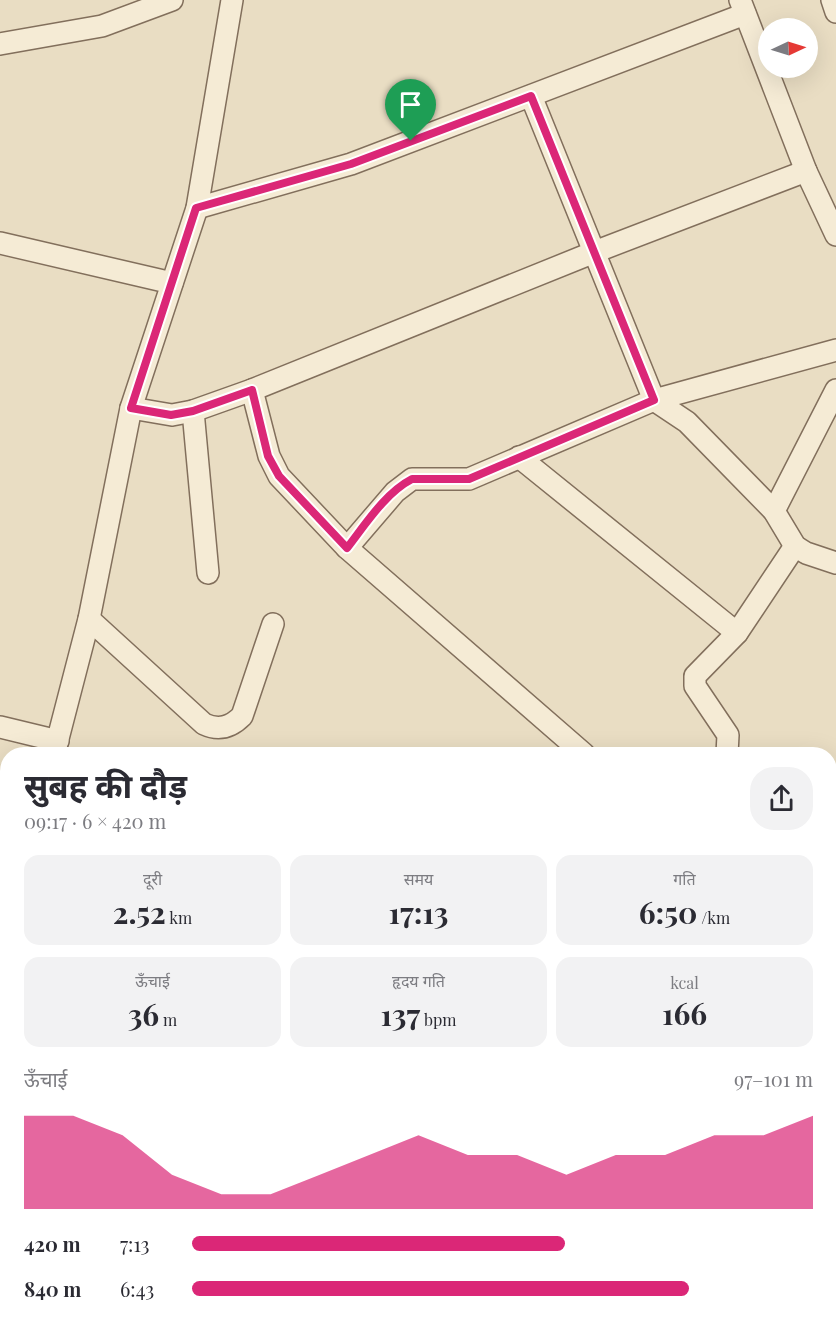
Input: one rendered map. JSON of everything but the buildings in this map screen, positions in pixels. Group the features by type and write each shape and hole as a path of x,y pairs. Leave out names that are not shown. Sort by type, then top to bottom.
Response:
{"street":[{"path":"0,44 102,26 172,0"},
{"path":"56,747 89,619 131,408 196,208 232,0"},
{"path":"832,0 836,12"},
{"path":"196,208 351,164 531,96 743,7 806,171 836,235"},
{"path":"531,96 592,253 654,400 687,422 774,511 795,546 806,553 836,563"},
{"path":"131,408 171,415 193,411 252,390 592,253 806,171"},
{"path":"0,243 172,283"},
{"path":"347,548 369,519 404,483 412,479 462,481 654,400 836,350"},
{"path":"252,390 268,456 279,476 347,548 576,747"},
{"path":"774,511 836,390"},
{"path":"193,411 208,573"},
{"path":"519,456 737,633"},
{"path":"727,747 728,735 698,692 694,681 737,633 795,546"},
{"path":"89,619 204,724 217,728 232,725 242,716 273,624"},
{"path":"0,727 53,747"}],"route":[{"path":"531,96 592,253 654,400 469,479 458,481 418,477 412,479 404,483 369,519 347,548 279,476 268,456 252,390 193,411 171,415 131,408 196,208 351,164 411,141 531,96"}]}
